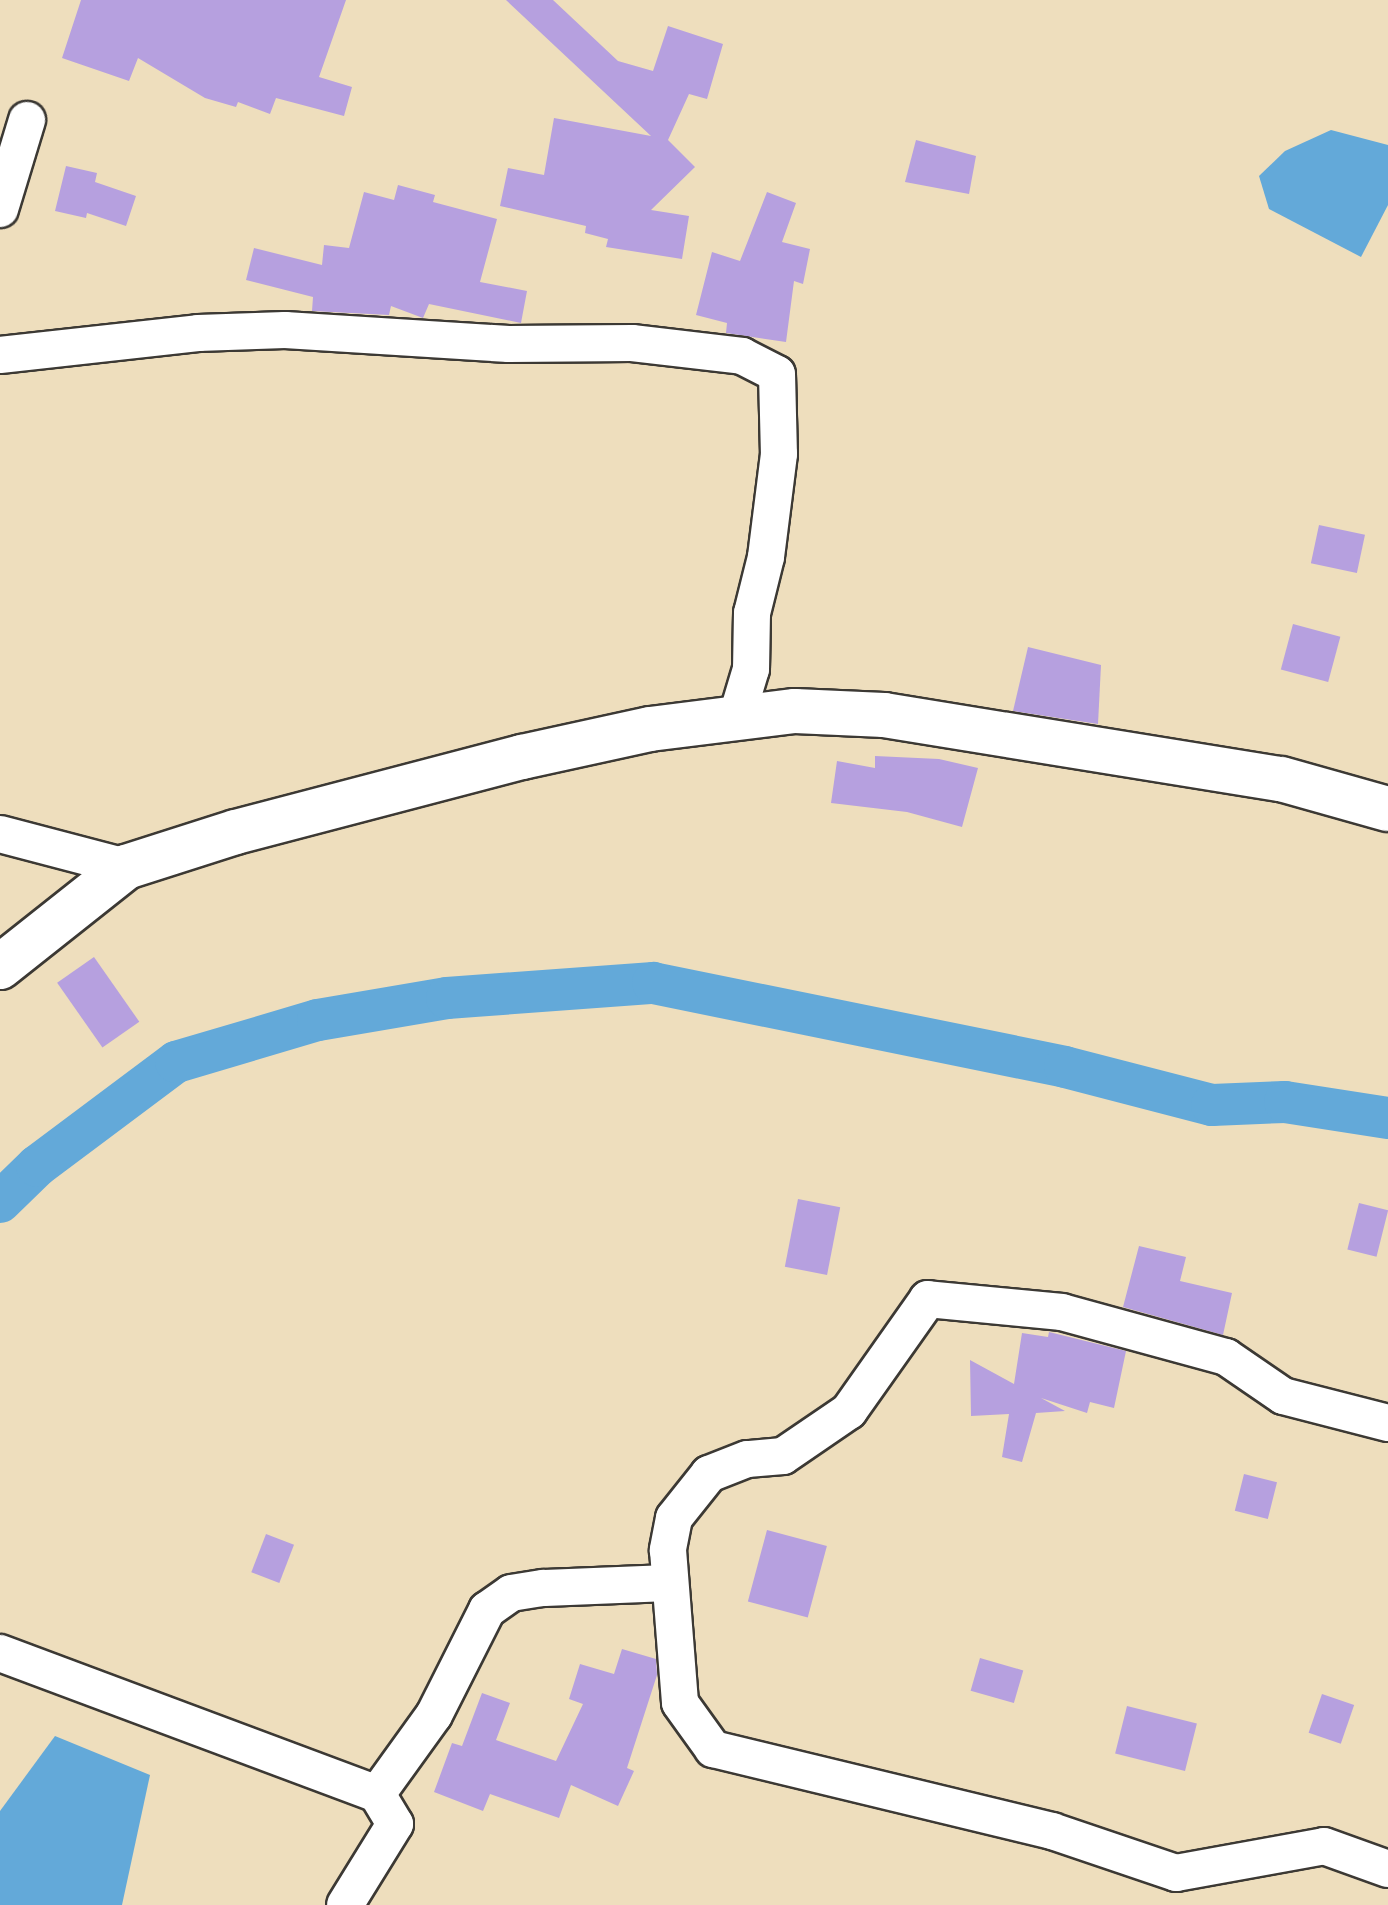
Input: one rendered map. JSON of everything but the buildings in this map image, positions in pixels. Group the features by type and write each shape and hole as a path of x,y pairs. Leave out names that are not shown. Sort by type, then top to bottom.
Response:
{"street":[{"path":"0,209 27,120"},
{"path":"0,355 198,333 285,330 509,344 632,343 742,356 777,374 779,454 766,557 752,613 751,669 736,719"},
{"path":"0,967 126,867 251,827 522,757 650,729 795,711 884,715 1281,779 1388,809"},
{"path":"0,834 126,867"},
{"path":"1388,1423 1283,1396 1226,1357 1062,1312 928,1299 849,1411 783,1456 747,1459 709,1474 674,1518 669,1583 680,1703 713,1749 1052,1831 1176,1873 1324,1846 1388,1869"},
{"path":"377,1794 434,1715 487,1610 511,1593 544,1588 669,1583"},
{"path":"0,1653 377,1794 395,1824 345,1905"}],"water":[{"path":"1331,130 1388,145 1388,205 1361,257 1269,209 1259,176 1285,151"},
{"path":"55,1736 150,1775 122,1905 0,1905 0,1811"}],"waterway":[{"path":"0,1202 37,1166 176,1062 318,1020 447,998 653,983 1065,1067 1212,1105 1285,1102 1388,1118"}]}
